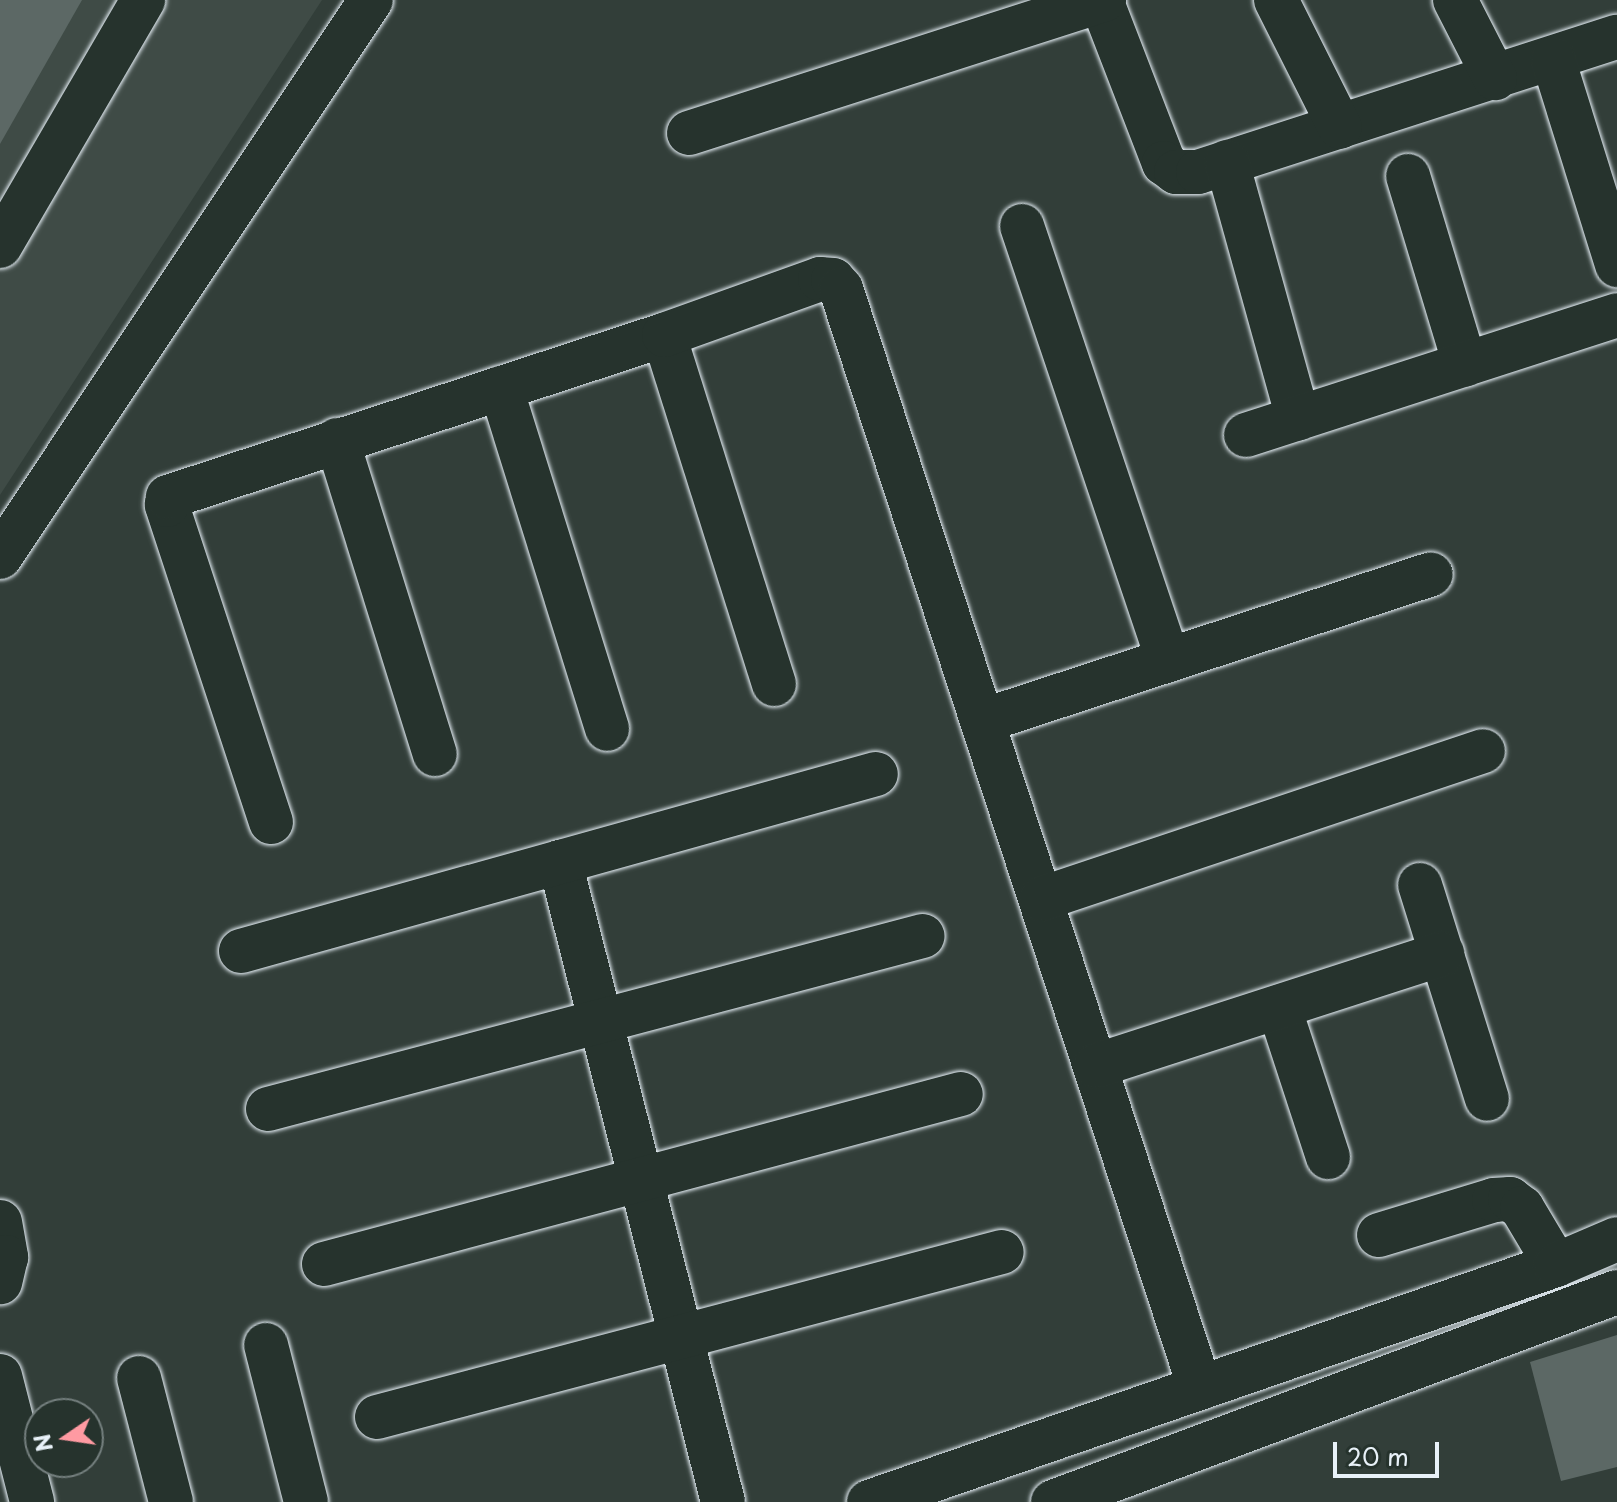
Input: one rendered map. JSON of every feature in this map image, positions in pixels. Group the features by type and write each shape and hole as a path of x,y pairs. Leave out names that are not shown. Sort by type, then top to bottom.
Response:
{"street":[{"path":"0,246 143,0"},
{"path":"0,557 371,0"},
{"path":"689,133 1102,0 1164,163 1176,172 1198,172 1617,37"},
{"path":"1276,0 1340,127"},
{"path":"1455,0 1495,78"},
{"path":"1553,59 1617,265"},
{"path":"1227,162 1298,418"},
{"path":"1408,176 1465,365"},
{"path":"1022,226 1168,660"},
{"path":"271,822 167,505 174,492 664,335 820,279 833,280 841,289 1200,1388"},
{"path":"1246,435 1617,315"},
{"path":"664,335 774,684"},
{"path":"501,388 607,729"},
{"path":"337,440 435,754"},
{"path":"982,721 1431,574"},
{"path":"1041,899 1483,751"},
{"path":"241,951 876,774"},
{"path":"560,862 723,1502"},
{"path":"1420,885 1487,1099"},
{"path":"268,1109 923,936"},
{"path":"1095,1066 1442,954"},
{"path":"1279,1007 1328,1157"},
{"path":"324,1264 961,1094"},
{"path":"1379,1235 1494,1200 1510,1199 1522,1208 1556,1265"},
{"path":"0,1222 6,1257 0,1282"},
{"path":"869,1502 1556,1265 1617,1239"},
{"path":"377,1417 1002,1252"},
{"path":"1053,1502 1617,1292"},
{"path":"266,1345 306,1502"},
{"path":"0,1376 32,1502"},
{"path":"139,1378 171,1502"}],"shaded area":[{"path":"0,0 322,0 0,495"}],"building":[{"path":"0,0 82,0 0,144"},
{"path":"1617,1335 1617,1467 1561,1481 1530,1362"}]}
